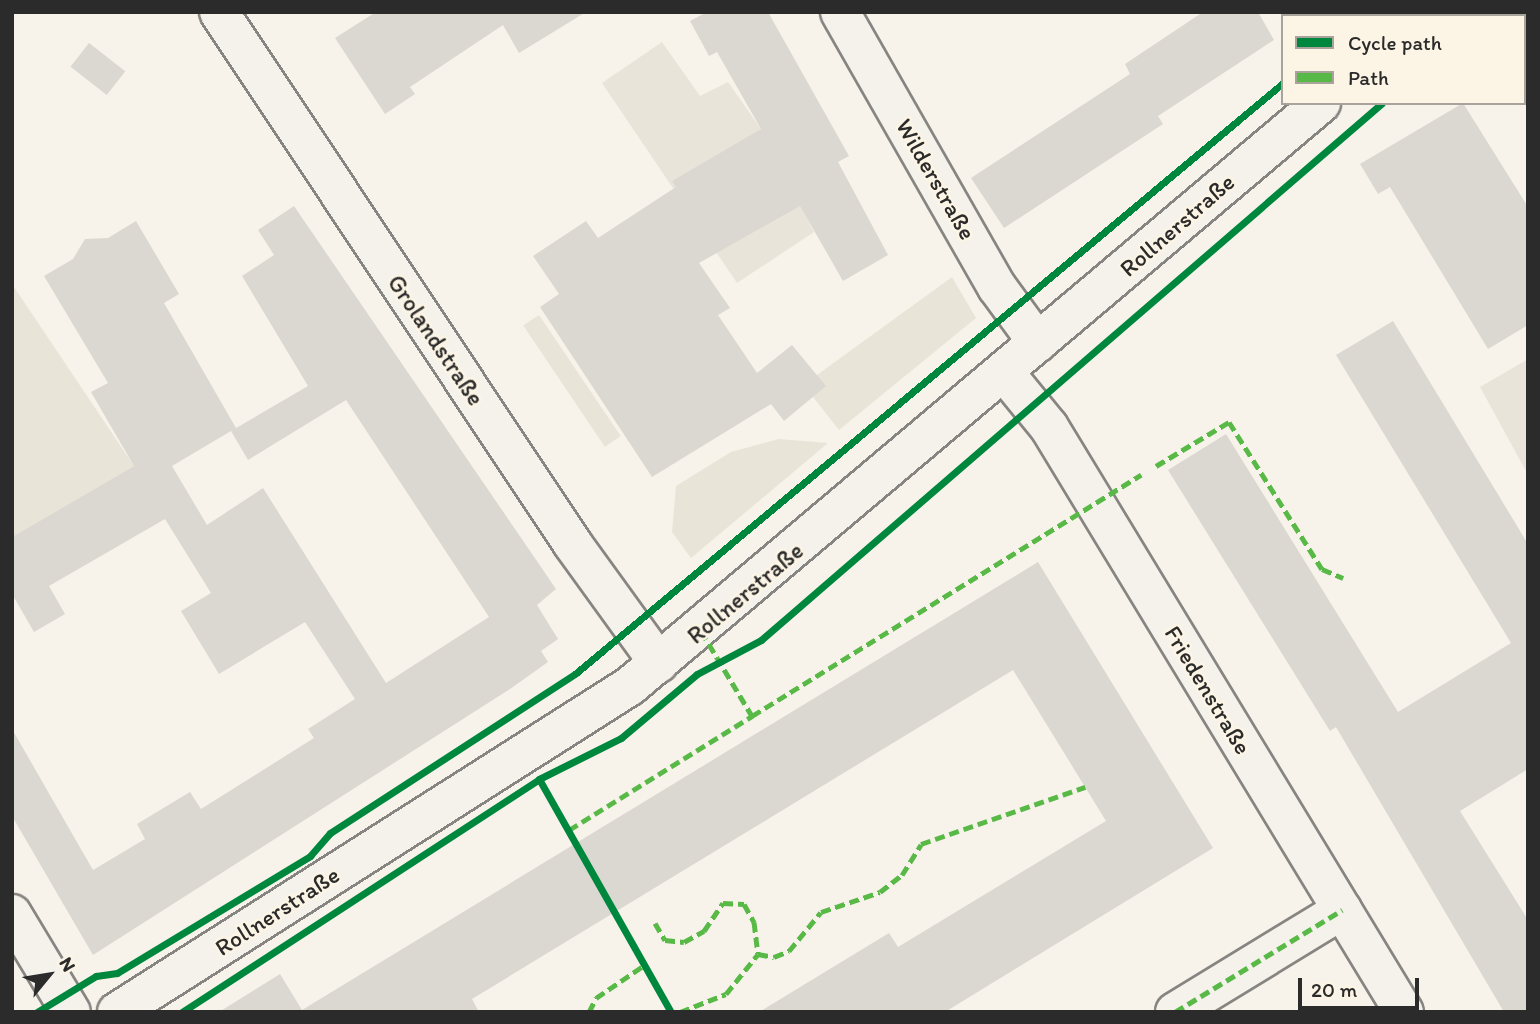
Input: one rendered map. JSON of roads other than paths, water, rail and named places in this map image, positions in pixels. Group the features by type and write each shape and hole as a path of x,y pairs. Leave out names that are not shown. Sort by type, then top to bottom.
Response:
{"street":[{"name":"Grolandstraße","path":"219,12 586,564 659,663"},
{"name":"Wilderstraße","path":"840,12 997,287 1038,343"},
{"name":"Rollnerstraße","path":"117,1012 568,729 659,663 1319,105"},
{"name":"Friedenstraße","path":"1004,372 1049,427 1404,1012"},
{"path":"1175,1012 1342,910"},
{"path":"12,914 71,1012"}]}
